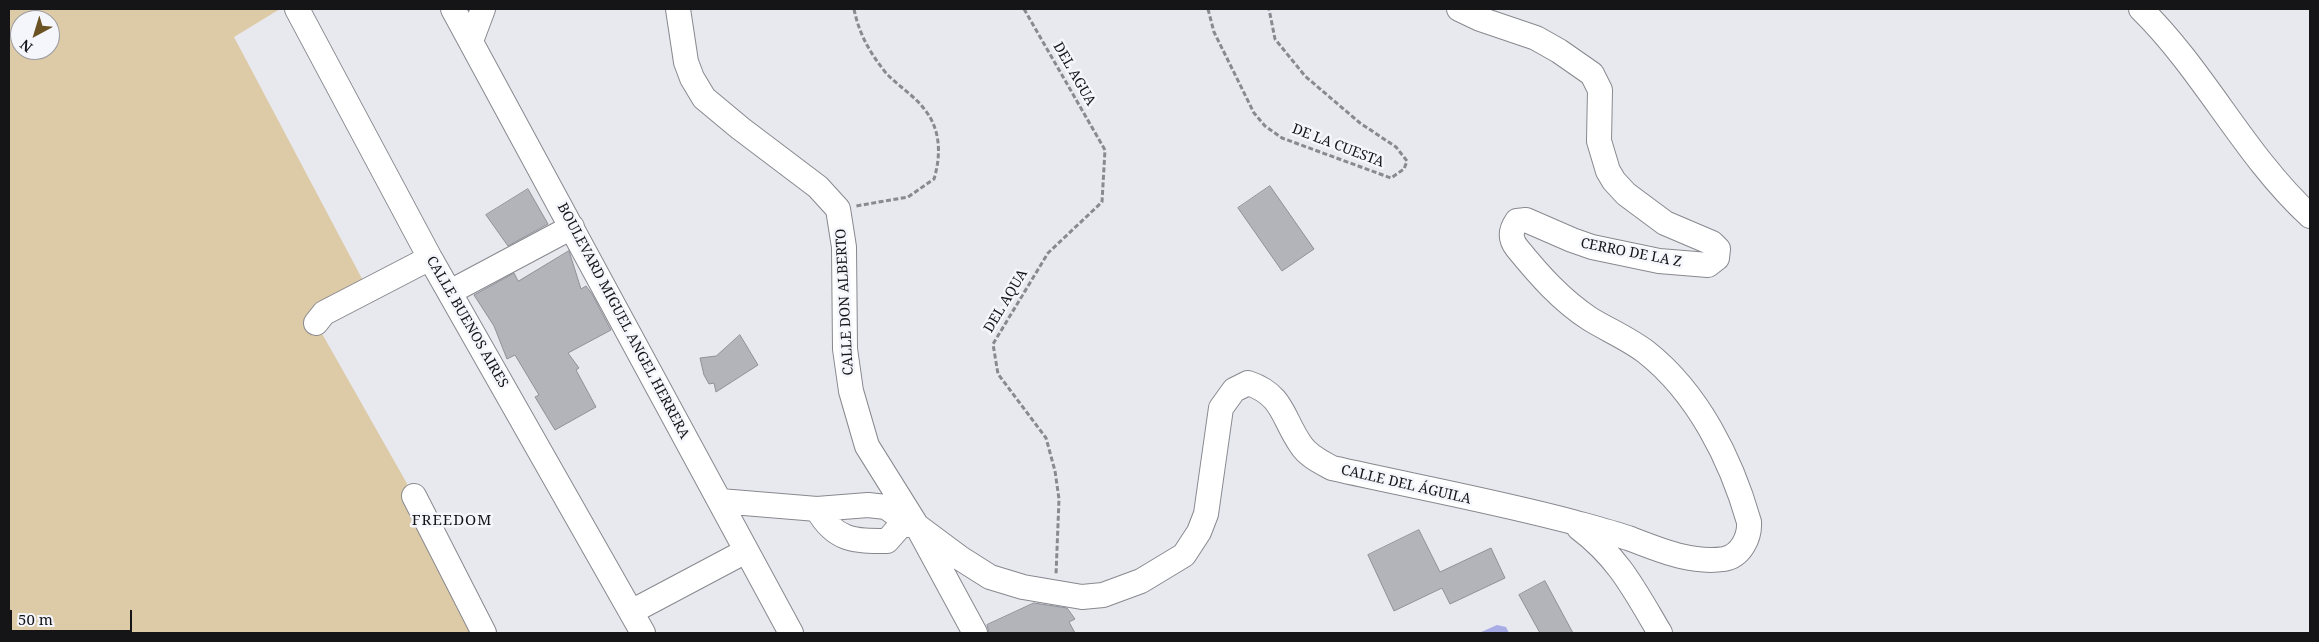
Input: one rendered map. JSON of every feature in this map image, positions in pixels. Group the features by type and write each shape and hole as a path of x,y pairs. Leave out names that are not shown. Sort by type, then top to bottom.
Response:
{"street":[{"name":"CALLE BUENOS AIRES","path":"297,9 430,258 643,633"},
{"name":"BOULEVARD MIGUEL ANGEL HERRERA","path":"453,9 791,633"},
{"path":"471,41 483,9"},
{"name":"CALLE DON ALBERTO","path":"678,9 686,62 692,78 704,98 740,128 818,186 838,209 844,247 845,349 851,391 867,446 910,525 975,633"},
{"name":"CERRO DE LA Z","path":"1459,9 1475,17 1536,38 1570,58 1592,74 1600,90 1599,141 1608,171 1614,181 1626,194 1665,223 1712,243 1718,252 1714,262 1708,265 1666,262 1581,244 1526,220 1519,220 1514,225 1511,233 1512,242 1543,280 1575,308 1646,352 1675,380 1696,407 1710,428 1729,468 1745,506 1750,531 1742,546 1732,556 1725,559 1702,559 1662,552 1626,538 1572,522"},
{"path":"2141,9 2222,109 2259,162 2287,195 2310,216"},
{"path":"450,292 572,227"},
{"path":"316,323 324,312 430,258"},
{"name":"CALLE DEL ÁGUILA","path":"720,501 817,509 868,505 886,508 990,577 1023,587 1056,593 1082,597 1103,596 1142,581 1184,555 1199,532 1206,514 1221,408 1234,390 1248,383 1268,393 1281,406 1301,446 1309,454 1332,468 1572,522 1608,554 1624,572 1660,633"},
{"path":"414,496 484,633"},
{"path":"817,509 824,522 854,541 887,541 910,525"},
{"path":"631,612 746,551"}],"path":[{"path":"838,209 908,197 934,179 938,164 938,136 926,110 887,74 866,46 857,24 854,9"},
{"name":"DEL AGUA","path":"1024,9 1104,150"},
{"name":"DE LA CUESTA","path":"1208,9 1214,32 1254,113 1265,126 1282,138 1391,178 1404,169 1407,161 1396,147 1360,123 1305,76 1275,39 1269,9"},
{"name":"DEL AQUA","path":"1056,593 1059,499 1055,471 1046,438 998,374 993,344 1048,253 1102,202 1104,150"}],"shaded area":[{"path":"9,9 280,9 234,37 368,290 316,323 414,496 484,633 9,633"}],"water":[{"path":"1497,625 1506,627 1509,633 1479,633"}],"building":[{"path":"1270,186 1314,249 1282,271 1238,208"},
{"path":"528,189 548,224 508,246 486,215"},
{"path":"569,251 581,289 586,286 592,294 611,330 568,353 579,368 576,370 596,407 555,430 535,397 539,395 515,355 507,359 494,326 474,295 514,273 518,281"},
{"path":"740,335 758,365 716,392 714,383 709,384 704,375 700,358 716,356"},
{"path":"1419,530 1440,572 1491,548 1505,578 1450,604 1442,588 1394,611 1368,555"},
{"path":"1545,581 1573,633 1540,633 1519,595"},
{"path":"1034,603 1067,608 1075,619 1069,622 1075,633 989,633 987,625"}],"district":[{"name":"FREEDOM","path":"452,521"}]}
